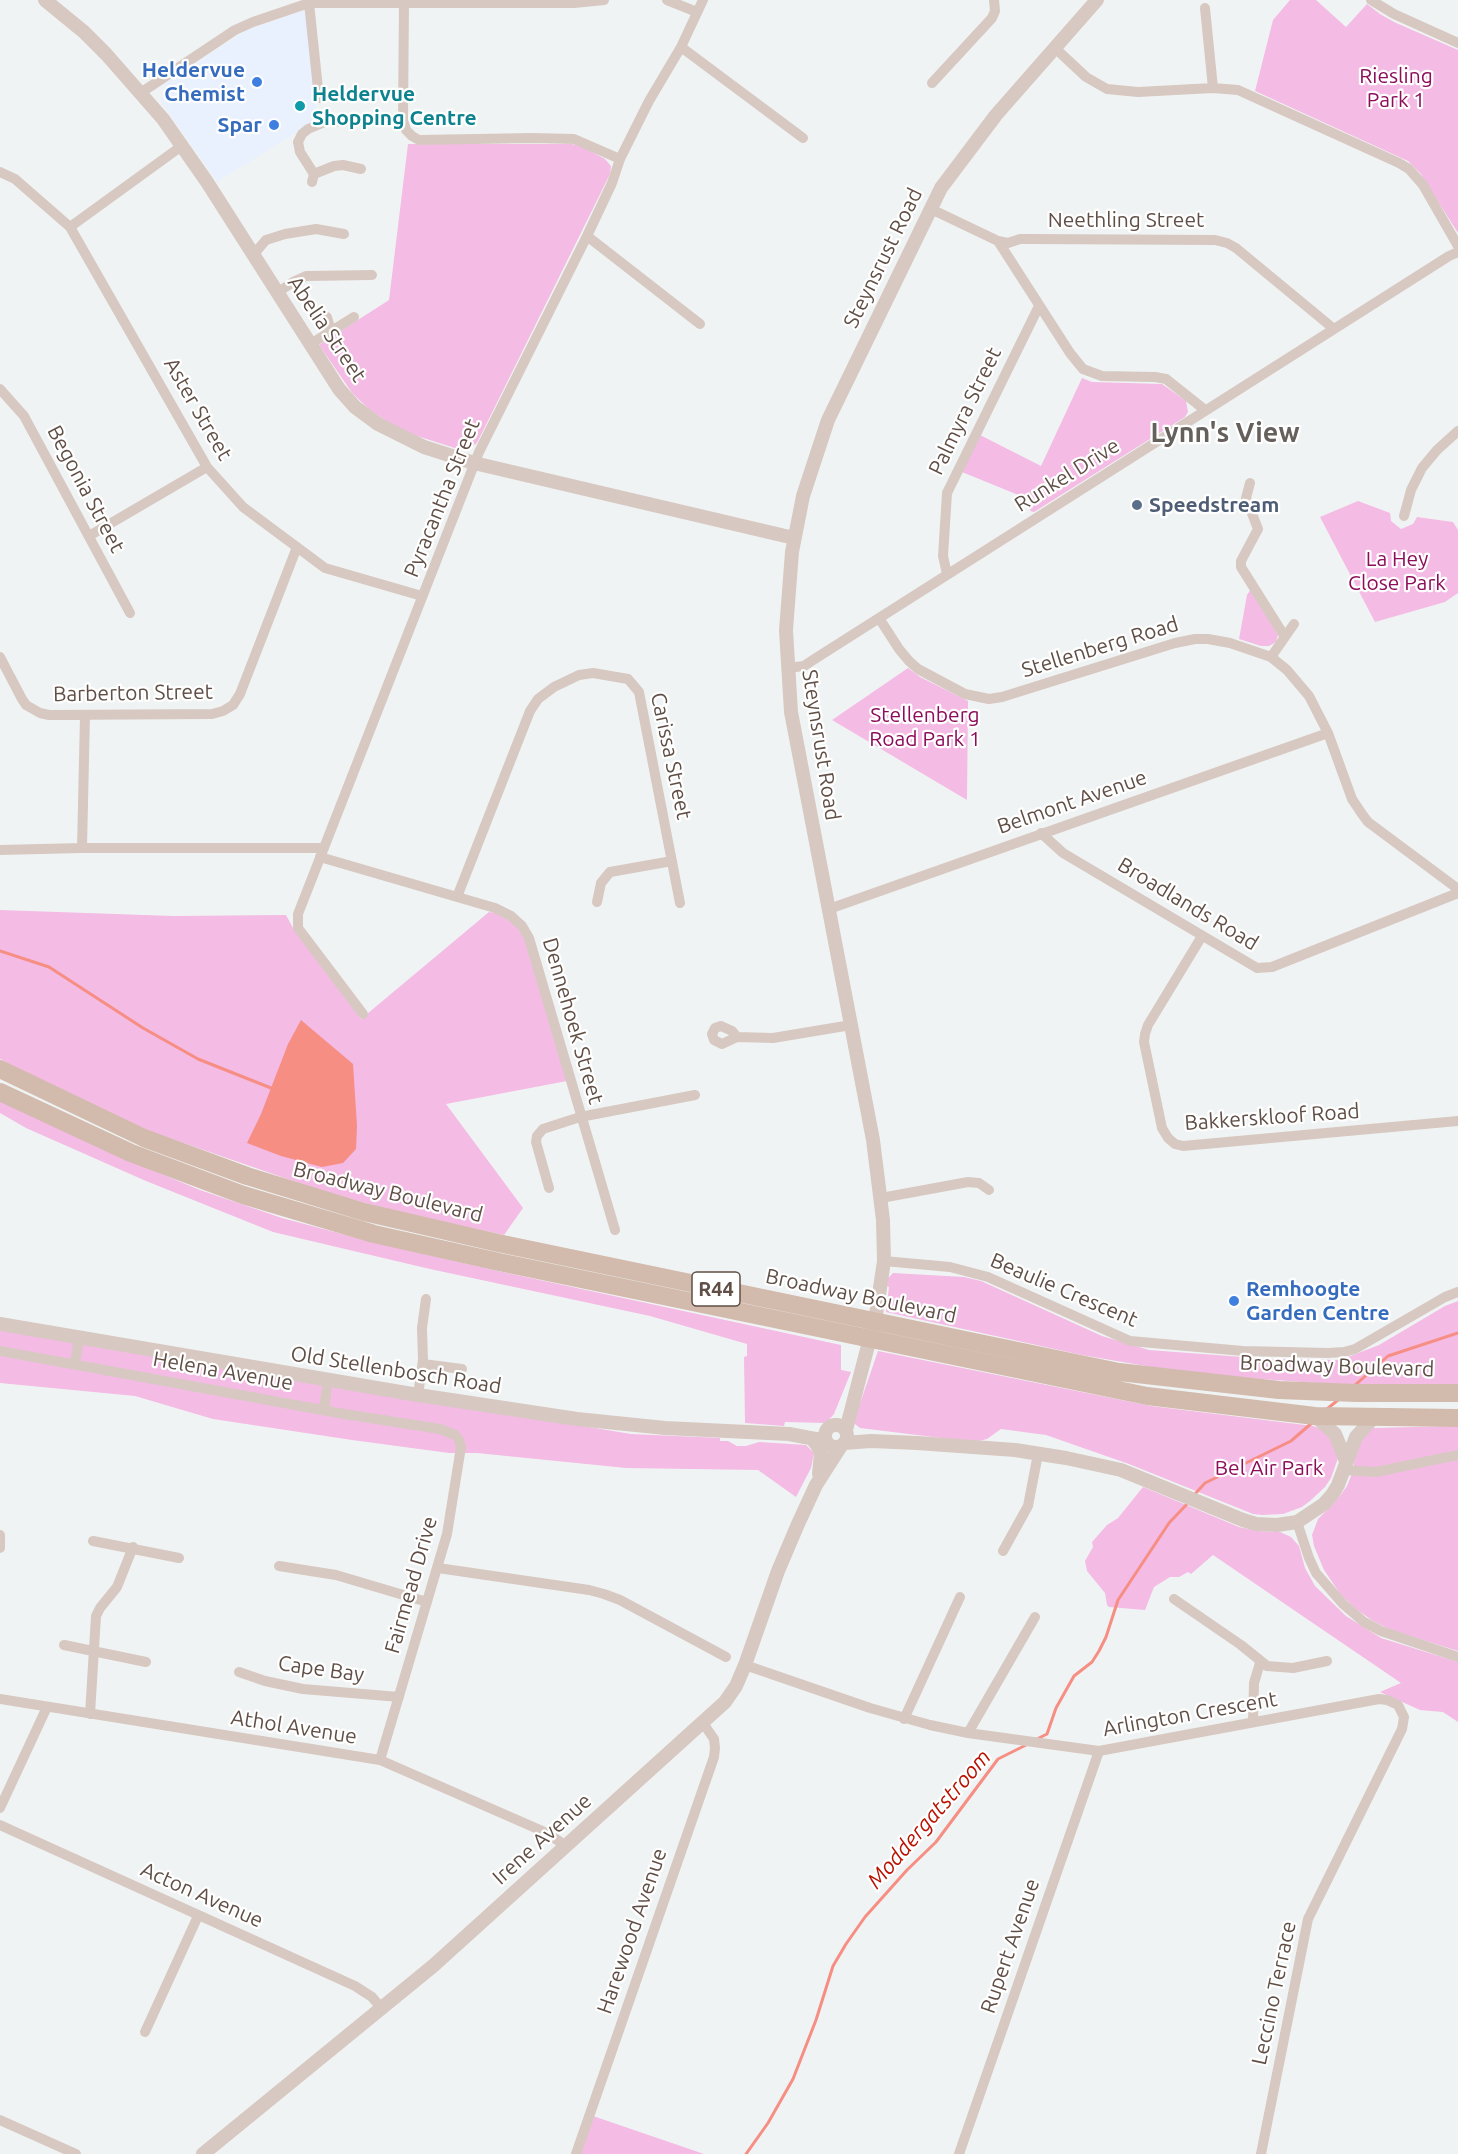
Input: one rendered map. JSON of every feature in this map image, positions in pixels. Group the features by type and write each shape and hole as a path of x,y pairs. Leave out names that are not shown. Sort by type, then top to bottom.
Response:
{"main road":[{"name":"Broadway Boulevard","path":"0,1069 144,1138 248,1176 364,1212 498,1243 1119,1372 1279,1390 1458,1393"},
{"name":"Broadway Boulevard","path":"0,1092 168,1168 276,1206 374,1234 510,1265 1112,1390 1206,1404 1315,1416 1458,1418"}],"street":[{"path":"142,92 235,30 309,3 574,3 603,0"},
{"path":"667,0 697,12"},
{"name":"Pyracantha Street","path":"363,1014 301,932 297,924 298,914 474,463 587,236 612,183 620,159 649,101 681,47 703,0"},
{"path":"932,83 992,18 995,11 994,0"},
{"name":"Steynsrust Road","path":"837,1436 860,1377 876,1315 883,1269 881,1198 873,1140 791,711 787,668 788,597 794,538 807,480 828,420 941,188 970,148 1097,0"},
{"path":"1371,0 1402,18 1458,43"},
{"name":"Abelia Street","path":"53,2 142,92 183,145 339,389 355,407 378,424 423,447 474,463 794,538"},
{"path":"309,3 319,98"},
{"path":"404,3 403,119 409,134 419,140 563,138 584,142 620,159"},
{"path":"1205,8 1213,88"},
{"path":"681,47 804,138"},
{"path":"1055,48 1086,78 1107,88 1138,92 1227,88 1247,93 1399,163 1423,185 1458,246"},
{"path":"361,169 343,165 334,166 313,178 298,146 299,139 308,129 325,122 403,119"},
{"path":"70,227 183,145"},
{"name":"Aster Street","path":"0,172 15,179 70,227 207,467 243,507 319,564 333,571 422,596"},
{"path":"931,209 998,242 1077,363 1088,373 1102,376 1155,376 1166,379 1205,410"},
{"path":"253,255 267,240 285,234 316,229 344,234"},
{"path":"587,236 700,324"},
{"name":"Neethling Street","path":"998,242 1008,243 1020,239 1215,240 1236,248 1334,329"},
{"name":"Runkel Drive","path":"787,668 804,666 947,573 1458,252"},
{"path":"277,293 306,276 372,275"},
{"name":"Palmyra Street","path":"947,573 943,556 949,488 1039,306"},
{"path":"327,317 331,331"},
{"path":"309,345 354,317"},
{"name":"Begonia Street","path":"0,389 24,416 130,613"},
{"path":"1404,516 1411,489 1422,468 1437,450 1458,431"},
{"path":"89,536 207,467"},
{"path":"1250,483 1246,498 1258,529 1241,561 1241,567 1285,637"},
{"name":"Barberton Street","path":"0,657 22,699 33,710 49,715 212,714 223,711 233,705 240,694 297,547"},
{"name":"Stellenberg Road","path":"879,618 899,649 918,669 965,694 989,699 1195,639 1230,643 1271,657 1287,670 1303,689 1328,733 1353,799 1368,822 1458,891"},
{"path":"1271,657 1294,624"},
{"name":"Carissa Street","path":"458,897 530,711 538,699 562,682 579,675 593,673 622,677 633,682 639,692 680,903"},
{"path":"82,848 85,715"},
{"name":"Belmont Avenue","path":"829,909 1328,733"},
{"name":"Broadlands Road","path":"1041,833 1063,853 1257,968 1272,967 1458,891"},
{"path":"0,850 82,848 322,853"},
{"name":"Dennehoek Street","path":"322,853 504,911 517,920 526,932 615,1230"},
{"path":"597,902 601,883 610,873 672,861"},
{"name":"Bakkerskloof Road","path":"1202,936 1148,1025 1145,1034 1144,1042 1162,1128 1175,1144 1183,1146 1458,1121"},
{"path":"737,1037 773,1038 851,1025"},
{"path":"549,1188 536,1142 537,1136 543,1129 580,1117 695,1095"},
{"path":"881,1198 968,1182 979,1183 989,1190"},
{"name":"Beaulie Crescent","path":"883,1269 950,1267 988,1276 1130,1341 1243,1351 1328,1353 1355,1349 1458,1292"},
{"path":"418,1395 423,1364 422,1328 426,1299"},
{"name":"Old Stellenbosch Road","path":"0,1323 328,1380 588,1421 665,1428 906,1439 917,1443"},
{"path":"75,1364 79,1337"},
{"name":"Helena Avenue","path":"0,1351 344,1414 440,1429"},
{"path":"423,1364 462,1369"},
{"path":"324,1409 328,1380"},
{"path":"1315,1416 1335,1434 1345,1465 1376,1472 1458,1455"},
{"name":"Old Stellenbosch Road","path":"789,1434 811,1438 837,1436 863,1441 1015,1450 1084,1461 1121,1470 1256,1524 1277,1525 1297,1522 1332,1496 1356,1437 1373,1418"},
{"name":"Fairmead Drive","path":"380,1760 438,1568 451,1515 460,1447 455,1435 440,1429"},
{"name":"Irene Avenue","path":"818,1480 831,1461 837,1436"},
{"name":"Irene Avenue","path":"203,2154 382,2009 703,1723 730,1696 745,1665 778,1572 837,1436"},
{"path":"811,1438 821,1453 818,1480"},
{"path":"831,1461 843,1452 855,1448 871,1444 894,1443"},
{"path":"1003,1551 1028,1506 1038,1454"},
{"path":"1297,1522 1316,1573 1343,1604 1364,1622 1380,1631 1458,1657"},
{"path":"0,1535 0,1548"},
{"path":"93,1541 133,1547 178,1558"},
{"path":"90,1714 98,1612 117,1587 133,1547"},
{"path":"279,1566 336,1575 427,1602"},
{"path":"438,1568 604,1594 620,1600 726,1657"},
{"path":"904,1719 960,1597"},
{"path":"1174,1599 1241,1645 1267,1666 1281,1669 1327,1661"},
{"path":"968,1733 1035,1617"},
{"path":"64,1645 93,1653 146,1662"},
{"path":"1253,1722 1254,1683 1260,1662"},
{"name":"Arlington Crescent","path":"745,1665 904,1719 968,1733 1099,1751 1383,1699 1398,1706 1404,1717"},
{"name":"Cape Bay","path":"238,1672 265,1681 303,1689 399,1697"},
{"name":"Athol Avenue","path":"0,1699 380,1760 547,1833 566,1846"},
{"path":"0,1808 47,1707"},
{"name":"Leccino Terrace","path":"1261,2154 1308,1919 1402,1730 1404,1717"},
{"name":"Harewood Avenue","path":"576,2154 714,1757 714,1738 703,1723"},
{"name":"Rupert Avenue","path":"959,2154 1099,1751"},
{"name":"Acton Avenue","path":"0,1825 356,1986 372,1997 382,2009"},
{"path":"145,2032 198,1916"},
{"path":"0,2120 76,2154"}],"shaded area":[{"path":"305,10 318,119 217,182 161,102 164,84 245,31"},
{"path":"301,1020 353,1064 357,1126 356,1149 343,1163 322,1167 281,1156 247,1143 261,1114 288,1044"}],"green space":[{"name":"Riesling Park 1","path":"1290,0 1316,0 1346,27 1367,4 1394,22 1458,50 1458,233 1420,173 1408,161 1255,91 1273,20"},
{"path":"408,144 572,144 583,147 605,159 611,166 610,174 477,443 467,450 417,436 389,423 369,409 353,394 319,345 389,300"},
{"path":"1082,378 1092,382 1162,384 1186,401 1188,412 1185,417 1034,512 1030,511 1033,501 962,472 980,435 1041,466"},
{"name":"La Hey Close Park","path":"1358,501 1390,513 1391,521 1401,529 1413,524 1417,517 1453,522 1458,530 1458,593 1445,602 1375,622 1320,517"},
{"path":"1251,589 1278,635 1276,642 1269,646 1261,646 1239,639 1247,595"},
{"name":"Stellenberg Road Park 1","path":"908,668 920,677 968,701 967,800 832,720"},
{"path":"0,910 173,916 286,915 293,928 361,1019 489,912 496,913 515,924 525,940 567,1081 446,1104 523,1208 504,1235 401,1213 322,1191 149,1131 43,1082 0,1059"},
{"path":"0,1101 123,1158 200,1190 282,1218 372,1242 498,1271 841,1345 841,1370 851,1372 834,1414 826,1423 785,1422 784,1426 745,1423 744,1357 747,1356 747,1344 650,1316 430,1269 273,1232 146,1181 26,1128 0,1113"},
{"path":"893,1273 964,1277 981,1281 1102,1336 1149,1350 1269,1359 1340,1360 1379,1345 1445,1306 1458,1301 1458,1385 1331,1384 1247,1378 1163,1369 1082,1355 886,1312 888,1278"},
{"path":"0,1330 631,1434 720,1438 720,1441 728,1441 737,1446 759,1442 806,1445 814,1453 811,1468 796,1497 758,1470 626,1468 477,1453 449,1453 213,1419 135,1396 0,1383"},
{"name":"Bel Air Park","path":"878,1351 1151,1406 1313,1426 1324,1430 1337,1449 1338,1458 1331,1478 1310,1501 1302,1507 1283,1514 1263,1515 1253,1514 1129,1464 1046,1435 1001,1429 987,1439 974,1442 860,1428 855,1424 855,1418"},
{"name":"Bel Air Park","path":"1458,1426 1458,1651 1391,1630 1356,1609 1341,1595 1324,1570 1312,1535 1318,1519 1347,1486 1353,1471 1356,1446 1372,1428"},
{"name":"Bel Air Park","path":"1143,1487 1239,1527 1280,1532 1291,1537 1299,1546 1305,1568 1315,1586 1346,1616 1381,1638 1458,1662 1458,1722 1443,1712 1420,1710 1380,1692 1401,1683 1213,1555 1191,1574 1188,1572 1179,1577 1170,1577 1154,1587 1145,1610 1109,1607 1105,1593 1087,1571 1085,1561 1093,1547 1092,1542 1107,1525 1118,1518"},
{"path":"593,2116 704,2154 580,2154"}],"waterway":[{"path":"0,951 49,967 143,1028 198,1059 271,1088"},
{"name":"Moddergatstroom","path":"1354,1386 1388,1356 1458,1333"},
{"name":"Moddergatstroom","path":"1327,1409 1338,1400"},
{"name":"Moddergatstroom","path":"1195,1494 1205,1483 1291,1441 1313,1422"},
{"name":"Moddergatstroom","path":"1037,1739 1047,1734 1056,1708 1074,1676 1092,1662 1099,1651 1118,1600 1169,1523 1188,1503"},
{"name":"Moddergatstroom","path":"746,2154 768,2123 793,2079 816,2020 833,1966 846,1944 865,1917 907,1870 936,1842 998,1759 1026,1745"}],"place":[{"name":"Heldervue Chemist","path":"257,82"},
{"name":"Heldervue Shopping Centre","path":"300,106"},
{"name":"Spar","path":"274,125"},
{"name":"Speedstream","path":"1137,505"},
{"name":"Remhoogte Garden Centre","path":"1234,1301"}],"district":[{"name":"Lynn's View","path":"1225,433"}]}
